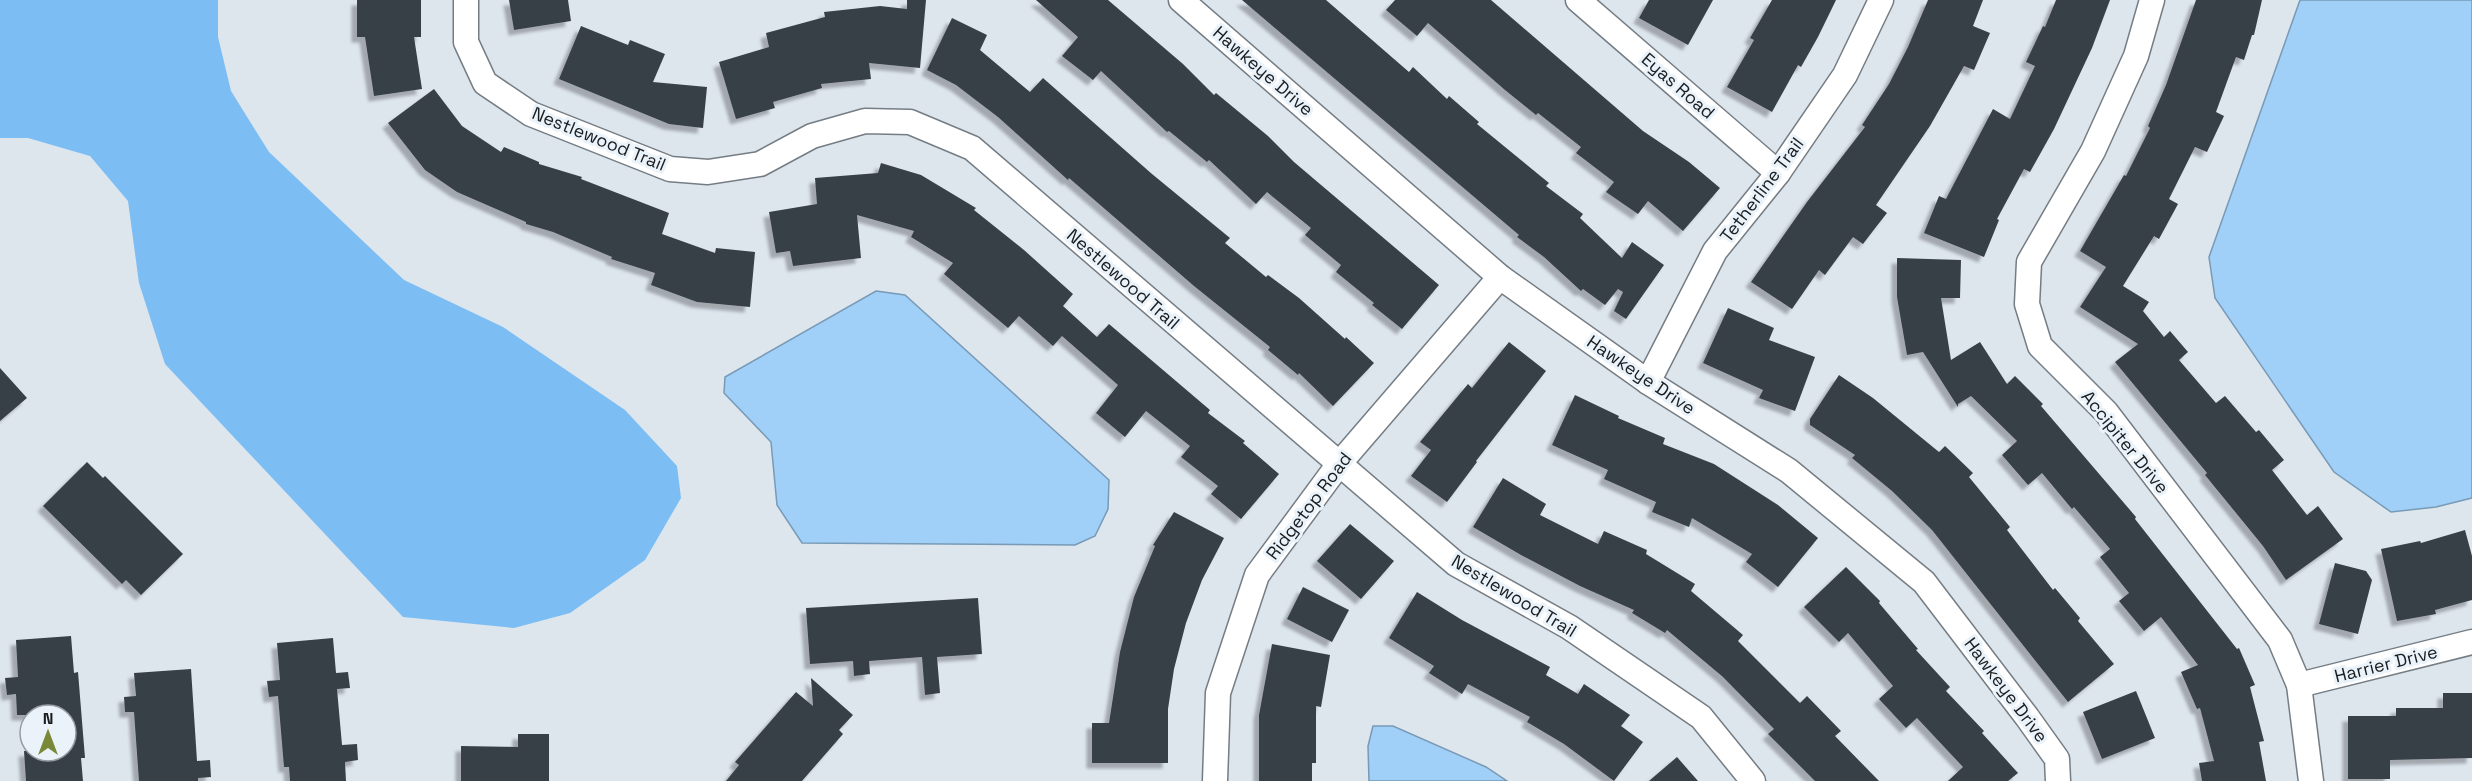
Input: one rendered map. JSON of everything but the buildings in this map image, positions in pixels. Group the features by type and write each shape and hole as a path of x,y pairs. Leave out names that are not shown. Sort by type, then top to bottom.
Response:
{"street":[{"name":"Nestlewood Trail","path":"466,0 466,42 485,82 531,114 670,169 708,172 760,164 812,136 865,121 910,122 972,148 1456,564 1569,627 1701,717 1753,781"},
{"name":"Hawkeye Drive","path":"1181,0 1500,277 1648,382 1788,471 1923,582 2057,759 2058,781"},
{"name":"Tetherline Trail","path":"1648,382 1715,251 1778,173 1845,75 1881,0"},
{"name":"Accipiter Drive","path":"2152,0 2136,56 2093,151 2028,262 2027,304 2040,346 2106,412 2280,640 2299,685 2311,781"},
{"name":"Eyas Road","path":"1584,2 1778,173"},
{"name":"Ridgetop Road","path":"1215,781 1218,693 1257,574 1339,464 1500,277"},
{"name":"Harrier Drive","path":"2299,685 2472,642"}],"shaded area":[{"path":"0,0 218,0 218,37 231,91 269,152 404,280 503,327 625,410 677,466 681,498 645,560 570,613 514,628 403,617 165,364 139,283 128,201 90,156 28,138 0,138"},
{"path":"2300,0 2472,0 2472,498 2436,507 2391,512 2334,472 2215,298 2209,257"},
{"path":"876,291 905,295 1109,480 1108,509 1095,536 1075,545 802,543 777,505 771,442 724,393 725,377"},
{"path":"1373,726 1393,726 1486,767 1507,781 1369,781 1368,746"}]}
